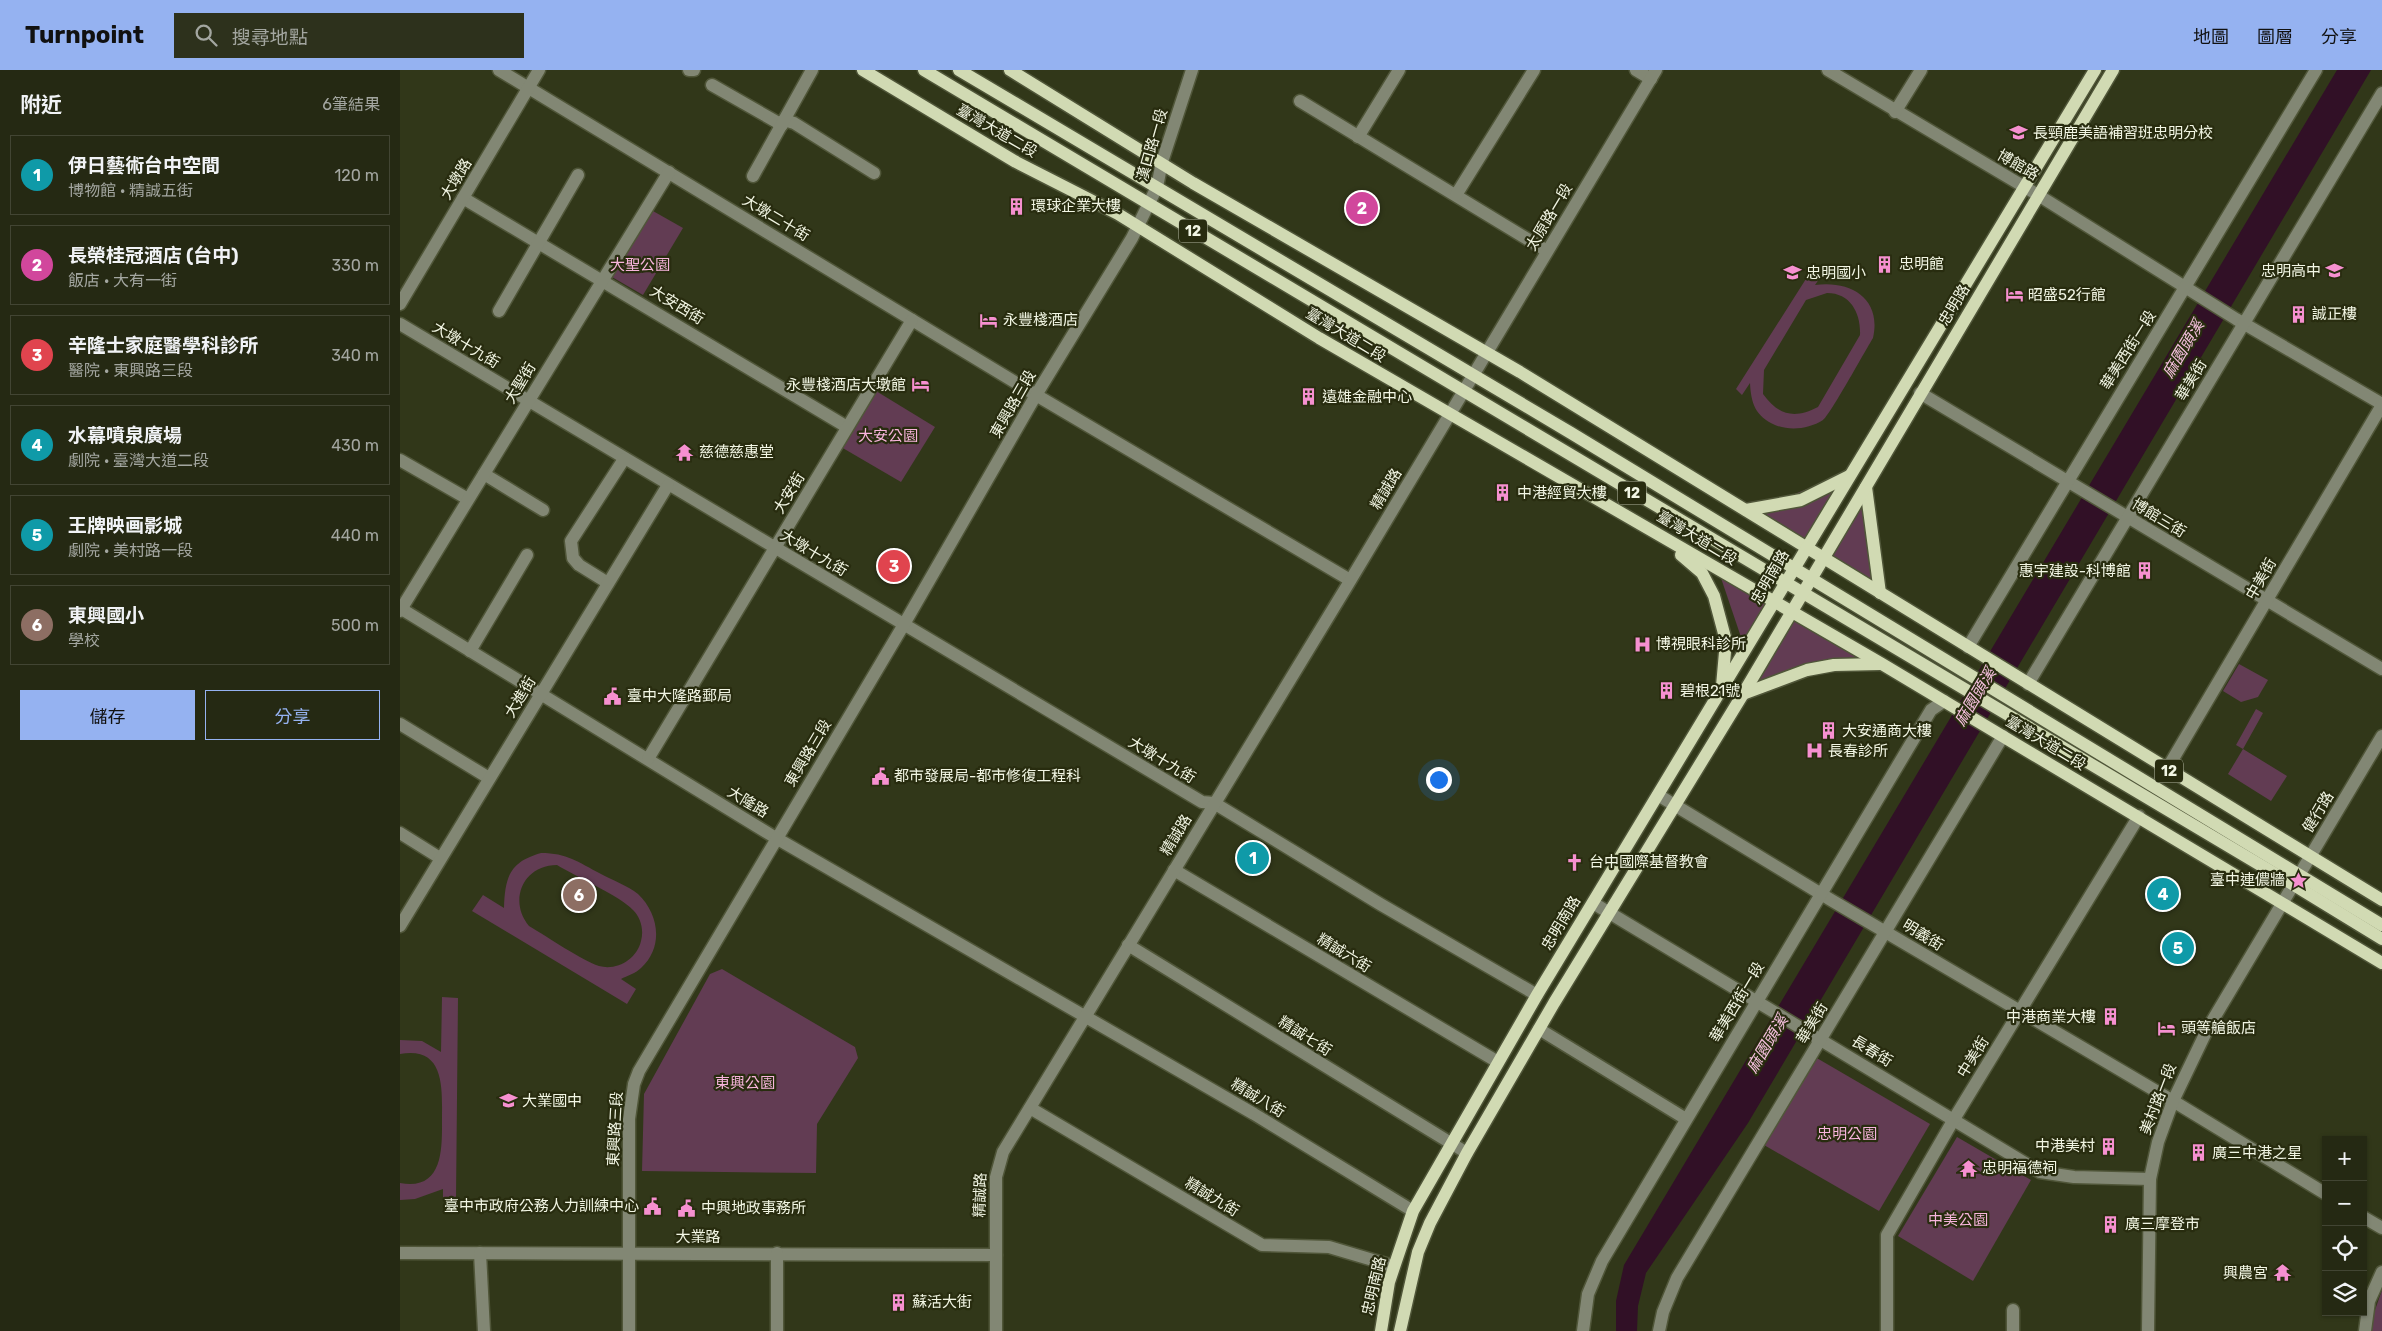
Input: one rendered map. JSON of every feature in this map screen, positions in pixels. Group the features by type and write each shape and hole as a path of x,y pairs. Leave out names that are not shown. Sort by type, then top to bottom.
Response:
{"main road":[{"name":"臺灣大道二段","path":"862,70 1016,162 1118,214 1319,338 1653,531 1773,603 1882,664 2382,963"},
{"name":"臺灣大道二段","path":"924,70 1150,205 1469,382 1811,578 2297,879 2382,940"},
{"name":"臺灣大道二段","path":"959,70 1157,187 1786,582 1954,684 2297,879 2382,925"},
{"name":"12","path":"1010,70 1162,162 1193,183 1486,353 1746,510 2167,770 2382,900"},
{"name":"忠明路","path":"1805,548 2095,70"},
{"name":"忠明路","path":"1823,557 2113,70"},
{"path":"1746,510 1801,500 1849,476"},
{"path":"1866,487 1880,593"},
{"path":"1653,531 1702,573 1714,596 1726,642 1722,691"},
{"name":"忠明南路","path":"1381,1331 1394,1266 1413,1211 1536,995 1722,691 1805,548"},
{"path":"1400,1331 1418,1252 1430,1223 1467,1153 1539,1029 1743,694 1823,557"},
{"path":"1743,694 1807,670 1834,665 1882,664"}],"street":[{"name":"大墩二十街","path":"499,70 1036,395 1350,580"},
{"name":"大墩路","path":"400,304 539,70"},
{"path":"689,70 694,70"},
{"path":"753,176 812,70"},
{"name":"漢口路一段","path":"1138,227 1157,187 1162,162 1192,70"},
{"path":"1358,137 1399,70"},
{"path":"1456,195 1534,70"},
{"path":"1636,70 1654,74"},
{"name":"博館路","path":"1828,70 1895,112 2038,195 2240,321"},
{"path":"1895,112 1921,70"},
{"name":"華美西街一段","path":"1968,647 2188,288 2316,70"},
{"name":"太原路一段","path":"1469,382 1654,74"},
{"path":"712,85 783,123 794,123 874,173"},
{"name":"華美街","path":"2028,684 2240,321 2382,93"},
{"path":"1300,101 1547,251"},
{"name":"大聖街","path":"400,609 669,172"},
{"path":"499,311 578,175"},
{"name":"大安西街","path":"463,198 847,427"},
{"name":"東興路三段","path":"629,1331 629,1119 634,1084 776,838 904,626 1036,395 1138,227"},
{"name":"大安街","path":"648,759 912,320"},
{"path":"2240,321 2382,405"},
{"name":"大墩十九街","path":"400,324 904,626 1202,802 1214,804 1536,995"},
{"name":"精誠路","path":"996,1331 996,1177 998,1163 1085,1015 1469,382"},
{"name":"博館三街","path":"1920,393 2382,669"},
{"name":"中美街","path":"2167,770 2382,405"},
{"path":"608,583 579,565 573,558 571,541 624,459"},
{"path":"400,460 468,499"},
{"path":"484,474 543,510"},
{"name":"大進街","path":"400,926 668,485"},
{"path":"470,651 527,555"},
{"name":"大隆路","path":"400,609 776,838 1085,1015"},
{"name":"華美西街一段","path":"1583,1331 1588,1294 1602,1260 1686,1119 1760,1002 1820,892 1866,820 1931,710 1944,701"},
{"path":"400,724 489,778"},
{"name":"華美街","path":"1659,1331 1663,1312 1677,1278 1881,929 2003,736"},
{"name":"健行路","path":"2283,904 2382,736"},
{"name":"明義街","path":"1658,795 2322,1192"},
{"name":"中美街","path":"1887,1331 1887,1235 1954,1118 2139,816"},
{"path":"400,833 440,858"},
{"name":"精誠六街","path":"1174,870 1498,1062"},
{"name":"長春街","path":"1593,903 1954,1118 2040,1172 2074,1177 2150,1179"},
{"name":"美村路一段","path":"2148,1331 2150,1179 2158,1142 2173,1101 2204,1036 2283,904"},
{"name":"精誠七街","path":"1128,945 1467,1153"},
{"name":"精誠八街","path":"1085,1015 1254,1114 1413,1211"},
{"path":"1539,1029 1686,1119"},
{"name":"精誠九街","path":"1030,1108 1262,1245 1330,1247 1394,1266"},
{"path":"2367,1219 2382,1228"},
{"name":"大業路","path":"400,1254 996,1255"},
{"path":"480,1254 484,1331"},
{"path":"777,1331 778,1254"},
{"path":"2365,1331 2369,1301 2382,1272"},
{"path":"2013,1310 2013,1331"}],"green space":[{"name":"大聖公園","path":"653,211 683,228 643,295 612,277"},
{"path":"1811,271 1821,276 1815,285 1828,284 1851,289 1868,302 1873,312 1875,324 1873,338 1823,420 1799,428 1775,425 1763,417 1755,408 1750,383 1742,395 1736,389","holes":["1827,293 1835,294 1853,306 1859,320 1860,335 1818,407 1795,414 1781,411 1763,394 1764,370 1806,300"]},
{"name":"大安公園","path":"876,391 935,427 901,482 841,447"},
{"path":"1840,481 1803,542 1742,503 1787,497 1812,487"},
{"path":"1863,497 1876,587 1831,555"},
{"path":"1720,575 1768,604 1744,646"},
{"path":"1793,618 1869,661 1752,687"},
{"path":"2239,664 2268,680 2258,697 2241,702 2223,691"},
{"path":"2256,709 2263,713 2243,749 2236,745"},
{"path":"2243,749 2287,776 2271,801 2228,774"},
{"path":"541,853 550,853 572,859 630,888 638,894 651,911 656,931 656,941 648,960 641,968 621,979 636,989 627,1004 472,911 483,895 504,908 506,888 511,873 515,866","holes":["557,865 597,886 627,904 633,910 640,920 642,937 639,947 631,958 613,967 599,966 574,954 529,926 520,906 522,886 535,871"]},
{"name":"東興公園","path":"722,969 855,1047 858,1058 817,1124 816,1173 642,1171 644,1094 710,974"},
{"path":"442,997 458,998 456,1199 443,1199 443,1189 415,1199 400,1200 400,1183 414,1184 425,1180 433,1174 438,1165 442,1142 442,1094 441,1082 433,1063 426,1056 415,1053 400,1054 400,1040 422,1041 441,1052"},
{"name":"忠明公園","path":"1815,1057 1930,1124 1879,1211 1764,1145"},
{"name":"中美公園","path":"1957,1137 2031,1180 1973,1281 1898,1236"},
{"path":"2382,1290 2382,1331 2371,1331 2374,1313"}],"water":[{"name":"麻園頭溪","path":"2337,70 2371,70 1748,1123 1646,1273 1638,1306 1637,1331 1616,1331 1616,1301 1624,1265"}],"place":[{"name":"長頸鹿美語補習班忠明分校","path":"2019,133"},
{"name":"環球企業大樓","path":"1017,206"},
{"name":"長榮桂冠酒店 (台中)","path":"1362,208"},
{"name":"忠明館","path":"1885,264"},
{"name":"忠明高中","path":"2335,271"},
{"name":"忠明國小","path":"1792,273"},
{"name":"昭盛52行館","path":"2014,295"},
{"name":"誠正樓","path":"2298,314"},
{"name":"永豐棧酒店","path":"989,320"},
{"name":"永豐棧酒店大墩館","path":"920,385"},
{"name":"遠雄金融中心","path":"1308,397"},
{"name":"慈德慈惠堂","path":"685,452"},
{"name":"中港經貿大樓","path":"1503,493"},
{"name":"辛隆士家庭醫學科診所","path":"894,566"},
{"name":"惠宇建設-科博館","path":"2145,571"},
{"name":"博視眼科診所","path":"1642,644"},
{"name":"碧根21號","path":"1666,691"},
{"name":"臺中大隆路郵局","path":"613,696"},
{"name":"大安通商大樓","path":"1828,731"},
{"name":"長春診所","path":"1814,751"},
{"name":"都市發展局-都市修復工程科","path":"880,776"},
{"name":"伊日藝術台中空間","path":"1253,858"},
{"name":"台中國際基督教會","path":"1575,862"},
{"name":"臺中連儂牆","path":"2299,880"},
{"name":"水幕噴泉廣場","path":"2163,894"},
{"name":"東興國小","path":"579,895"},
{"name":"王牌映画影城","path":"2178,948"},
{"name":"中港商業大樓","path":"2110,1017"},
{"name":"頭等艙飯店","path":"2167,1028"},
{"name":"大業國中","path":"508,1101"},
{"name":"中港美村","path":"2109,1146"},
{"name":"廣三中港之星","path":"2198,1153"},
{"name":"忠明福德祠","path":"1968,1168"},
{"name":"臺中市政府公務人力訓練中心","path":"653,1206"},
{"name":"中興地政事務所","path":"687,1208"},
{"name":"廣三摩登市","path":"2111,1224"},
{"name":"興農宮","path":"2282,1273"},
{"name":"蘇活大街","path":"898,1302"}]}
